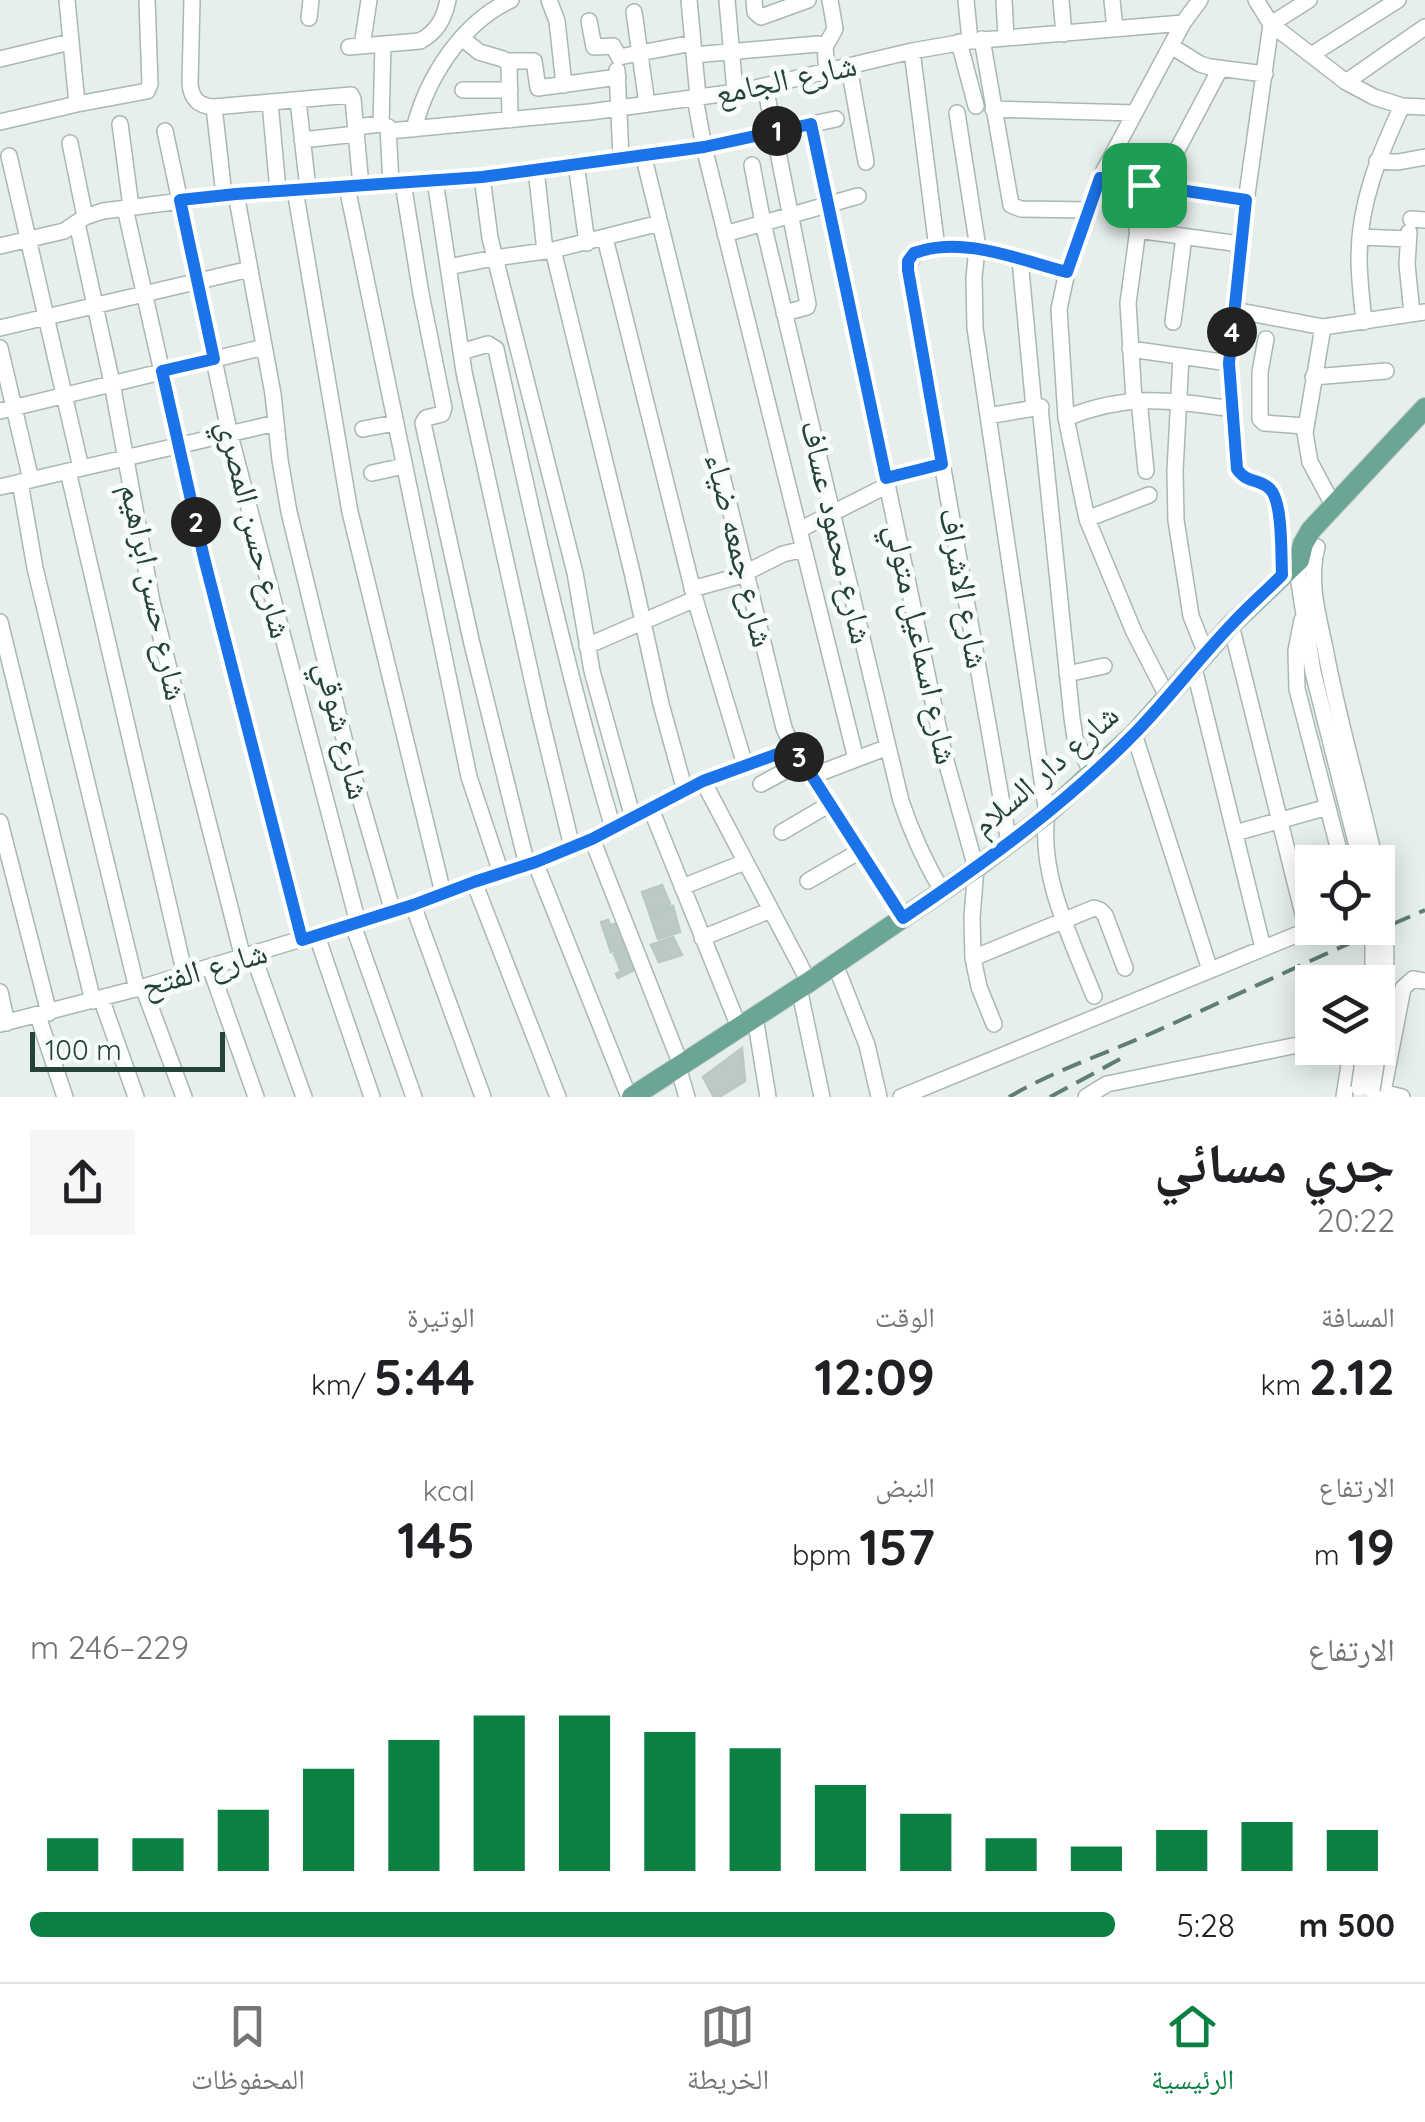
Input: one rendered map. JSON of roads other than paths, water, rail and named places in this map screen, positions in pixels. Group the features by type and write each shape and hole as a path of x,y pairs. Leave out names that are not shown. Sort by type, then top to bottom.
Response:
{"main road":[{"name":"شارع دار السلام","path":"631,1097 942,892 1047,814 1134,734 1231,625 1299,560 1307,537 1333,505 1425,408"},
{"path":"1317,547 1327,528 1425,424"}],"street":[{"path":"68,0 77,104"},
{"path":"0,122 147,91 147,0"},
{"path":"192,0 191,93 196,102 214,107 353,97 354,186 395,423 469,777 500,873"},
{"path":"309,18 311,0"},
{"path":"368,0 356,46 420,41 440,25 448,0"},
{"path":"414,129 425,93 464,36 484,16 511,0"},
{"path":"689,0 704,147 856,759"},
{"path":"727,0 735,92"},
{"path":"754,0 755,12 761,17 808,0"},
{"path":"826,73 824,47 834,30 830,0"},
{"path":"966,0 970,41 985,108"},
{"path":"1004,0 1006,37"},
{"path":"1061,0 1064,34"},
{"path":"1112,0 1114,29"},
{"path":"1168,698 1134,632 1087,519 1065,410 1059,310 1067,272 1100,178 1183,23 1200,0"},
{"path":"1256,0 1271,24 1346,82 1402,106 1425,107"},
{"path":"1271,24 1310,0"},
{"path":"1311,55 1398,0"},
{"path":"536,12 551,5 557,21 564,85"},
{"path":"634,12 647,104"},
{"path":"589,22 594,47 614,46 617,56 621,157"},
{"name":"شارع الجامع","path":"356,130 414,129 619,108 735,92 970,41 1183,23"},
{"path":"1271,24 1240,244 1229,363 1237,469 1242,477 1264,484 1274,493 1282,575"},
{"path":"440,25 464,36 479,52 506,61 534,60 538,88 618,78"},
{"path":"1346,82 1424,30"},
{"path":"970,41 1011,205 1020,209 1088,210"},
{"path":"0,59 70,42"},
{"path":"617,56 693,49 731,52 818,44 824,47"},
{"path":"383,45 385,127 444,408 442,414 426,418 423,423 472,644 531,864 631,1097"},
{"path":"1171,46 1200,64 1265,74"},
{"path":"912,51 937,248 977,248 1067,272"},
{"path":"506,61 510,68 510,120"},
{"path":"849,67 866,162"},
{"path":"1146,472 1130,349 1130,280 1137,230 1150,186 1220,69"},
{"path":"766,86 808,306 784,313"},
{"path":"464,90 510,90"},
{"path":"298,100 302,190 350,512 443,893"},
{"path":"270,102 278,191"},
{"path":"1364,322 1359,259 1370,184 1402,106"},
{"name":"شارع شوقي","path":"214,107 230,194 250,268 293,530 351,767 393,912"},
{"path":"985,108 1135,113"},
{"path":"957,113 977,248 975,328 1047,814 1046,858 1064,920 1094,996"},
{"path":"0,246 64,231 94,213 128,207 230,194 482,177 704,147 836,119"},
{"path":"120,124 128,207 144,294 204,558 310,938 372,1097"},
{"name":"شارع اسماعيل متولي","path":"811,124 944,754 976,868"},
{"path":"302,140 356,130"},
{"name":"شارع حسن المصري","path":"166,131 230,435 356,924 414,1097"},
{"name":"شارع حسن ابراهيم","path":"70,143 152,602 248,956 304,1097"},
{"name":"شارع جمعه ضياء","path":"643,154 782,722 798,755 903,918"},
{"path":"9,156 64,395 74,469 185,975"},
{"path":"1377,161 1425,157"},
{"path":"576,164 587,242"},
{"name":"شارع محمود عساف","path":"752,165 888,747 911,832 942,892"},
{"path":"536,169 549,250 685,791"},
{"path":"482,177 494,258 575,574 587,646 633,818"},
{"path":"1100,178 1246,200"},
{"path":"436,180 460,352 572,847"},
{"path":"726,234 858,196"},
{"path":"448,267 549,250 660,223"},
{"path":"1234,310 1322,327 1418,313 1406,264 1413,228 1361,237"},
{"path":"1137,230 1240,244"},
{"path":"1173,322 1184,237"},
{"path":"605,238 694,594 745,765"},
{"name":"شارع الاشراف","path":"937,248 914,253 908,270 1009,843"},
{"path":"1020,260 1076,738 1092,774"},
{"path":"0,328 250,268"},
{"path":"1322,327 1305,426 1306,448 1333,505"},
{"path":"1266,339 1258,417 1264,422 1305,426"},
{"path":"460,352 488,344 496,348 549,591 613,828"},
{"path":"7,409 264,347"},
{"path":"0,348 7,409 26,481 35,568 140,988 184,1097"},
{"path":"1130,349 1229,363"},
{"path":"1181,356 1174,471 1180,552 1235,833 1263,948"},
{"path":"1313,377 1386,370"},
{"path":"988,416 1137,400 1232,409"},
{"path":"0,487 276,423"},
{"path":"363,430 395,423"},
{"path":"799,530 887,482 942,464"},
{"path":"372,473 404,466"},
{"path":"1087,519 1149,495"},
{"path":"1317,547 1313,582 1321,671 1358,845"},
{"path":"587,646 778,556 804,549"},
{"path":"1299,560 1304,611 1370,845"},
{"path":"1304,611 1296,650 1298,689 1338,845"},
{"path":"0,622 97,1000 136,1097"},
{"path":"1231,625 1295,874"},
{"path":"1068,674 1104,666"},
{"path":"1134,734 1210,970"},
{"path":"812,776 888,747"},
{"path":"761,784 798,755"},
{"name":"شارع الفتح","path":"4,1024 210,968 393,912 592,839 703,781 745,765 798,755"},
{"path":"703,781 804,985 822,1097"},
{"path":"782,832 830,804"},
{"path":"1235,833 1328,807"},
{"path":"650,809 702,938 747,1022 768,1097"},
{"path":"0,822 65,1097"},
{"path":"592,839 680,1066 687,1097"},
{"path":"808,881 860,851"},
{"path":"682,887 746,862"},
{"path":"976,868 973,958 979,987 994,1024"},
{"path":"474,882 558,1097"},
{"path":"413,905 483,1097"},
{"path":"702,938 770,910"},
{"path":"973,958 1087,910 1100,910 1125,968"},
{"path":"901,1097 1295,935"},
{"path":"1367,1094 1384,1016 1386,945"},
{"path":"835,964 867,1045 879,1097"},
{"path":"210,968 256,1097"},
{"path":"1367,1094 1388,1066 1403,988 1412,979 1425,981"},
{"path":"0,992 4,1024"},
{"path":"1086,1097 1107,1084 1295,1045"},
{"path":"1354,1065 1367,1094"},
{"path":"1366,1065 1367,1094"},
{"path":"1367,1094 1402,1097"}],"railway":[{"path":"1009,1097 1425,910"},
{"path":"1050,1097 1120,1059"}]}
